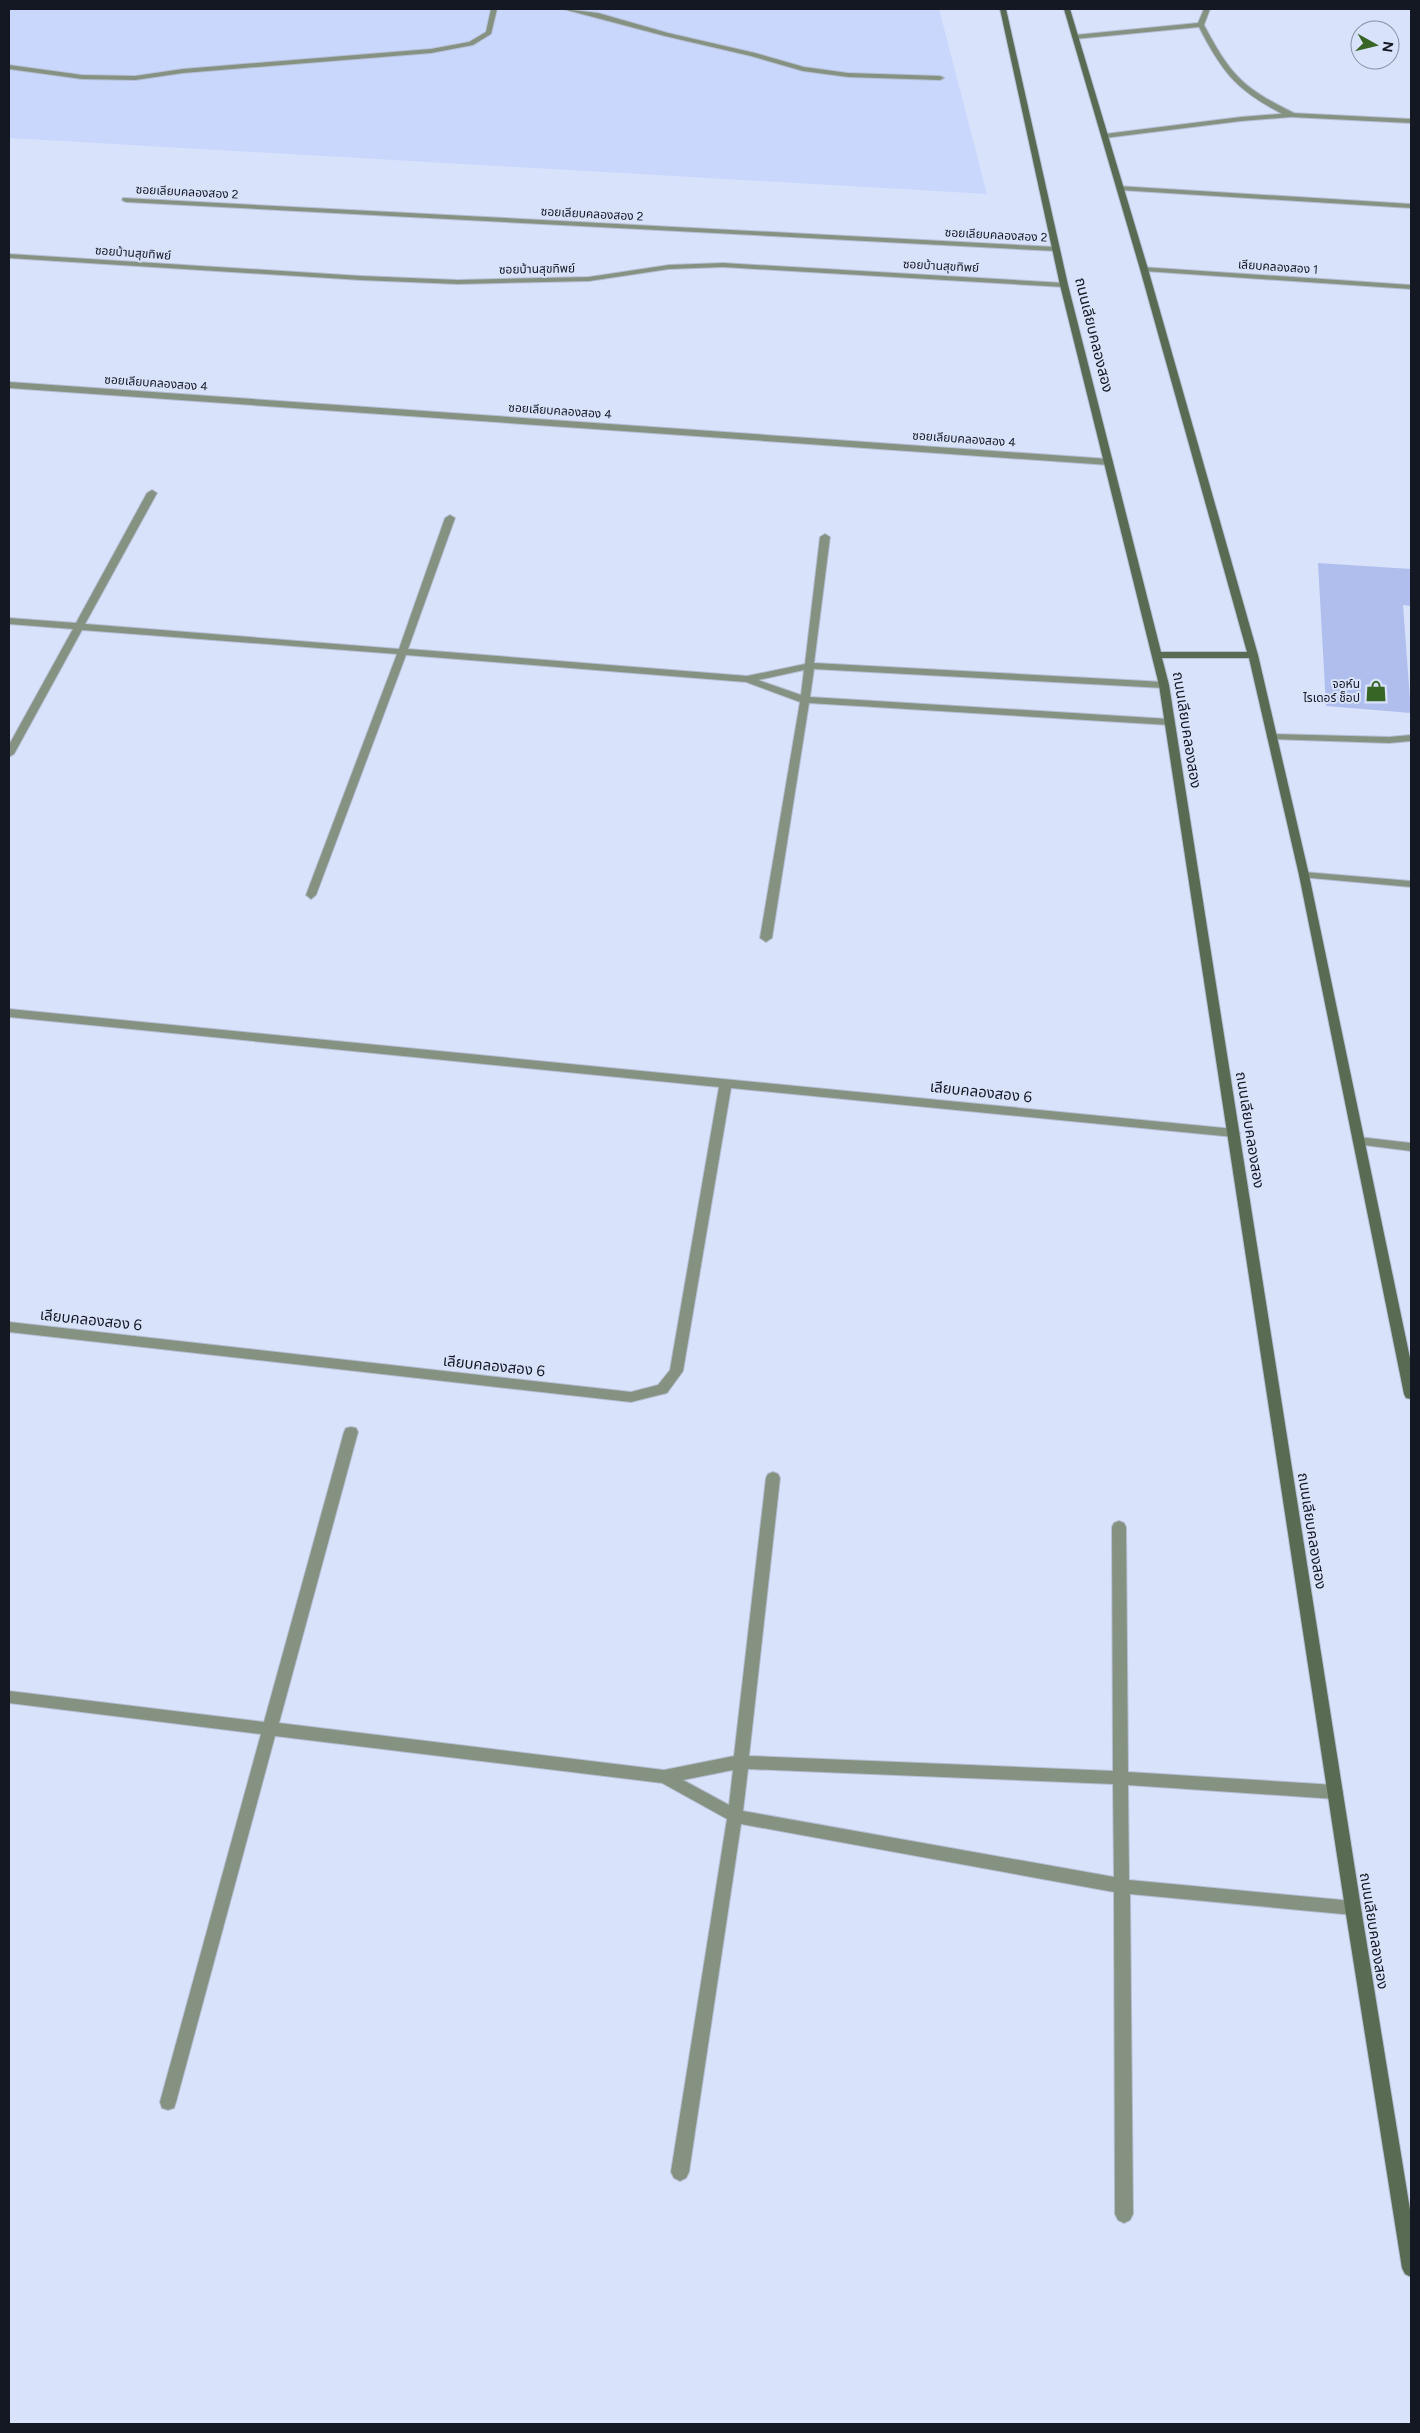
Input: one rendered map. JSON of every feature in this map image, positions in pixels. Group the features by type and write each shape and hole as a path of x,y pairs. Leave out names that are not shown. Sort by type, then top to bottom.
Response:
{"main road":[{"name":"ถนนเลียบคลองสอง","path":"1004,9 1064,285 1164,685 1353,1908 1411,2268"},
{"path":"1067,9 1144,270 1253,655 1304,875 1411,1394"},
{"path":"1157,654 1253,655"}],"street":[{"path":"9,67 82,78 136,78 183,71 431,51 471,44 489,33 494,9"},
{"path":"566,9 598,15 667,35 753,54 803,69 848,76 940,78"},
{"path":"1207,9 1201,25 1222,67 1238,85 1255,98 1291,115"},
{"path":"1075,37 1201,25"},
{"path":"1105,136 1240,119 1291,115 1411,121"},
{"path":"1120,188 1411,206"},
{"name":"ซอยเลียบคลองสอง 2","path":"126,200 1056,249"},
{"name":"ซอยบ้านสุขทิพย์","path":"9,256 361,278 458,282 589,279 669,267 723,265 1064,285"},
{"name":"เลียบคลองสอง 1","path":"1144,270 1411,287"},
{"name":"ซอยเลียบคลองสอง 4","path":"9,385 1109,462"},
{"path":"9,754 152,493"},
{"path":"311,895 402,653 450,518"},
{"path":"766,938 805,700 825,537"},
{"path":"9,621 747,679 805,700 1169,722"},
{"path":"747,679 808,666 1164,685"},
{"path":"1272,737 1389,740 1411,738"},
{"path":"1304,875 1411,884"},
{"name":"เลียบคลองสอง 6","path":"9,1013 1234,1133"},
{"name":"เลียบคลองสอง 6","path":"9,1327 631,1398 662,1389 676,1371 726,1083"},
{"path":"1359,1141 1411,1147"},
{"path":"168,2102 351,1432"},
{"path":"680,2172 735,1816 773,1478"},
{"path":"1119,1527 1124,2214"},
{"path":"9,1698 664,1777 740,1762 1121,1778 1336,1792"},
{"path":"664,1777 735,1816 1122,1886 1353,1908"}],"shaded area":[{"path":"9,9 939,9 987,194 9,138"}],"building":[{"path":"1318,563 1411,569 1411,606 1403,605 1411,713 1326,706"}],"place":[{"name":"จอห์น ไรเดอร์ ช็อป","path":"1376,691"}]}
